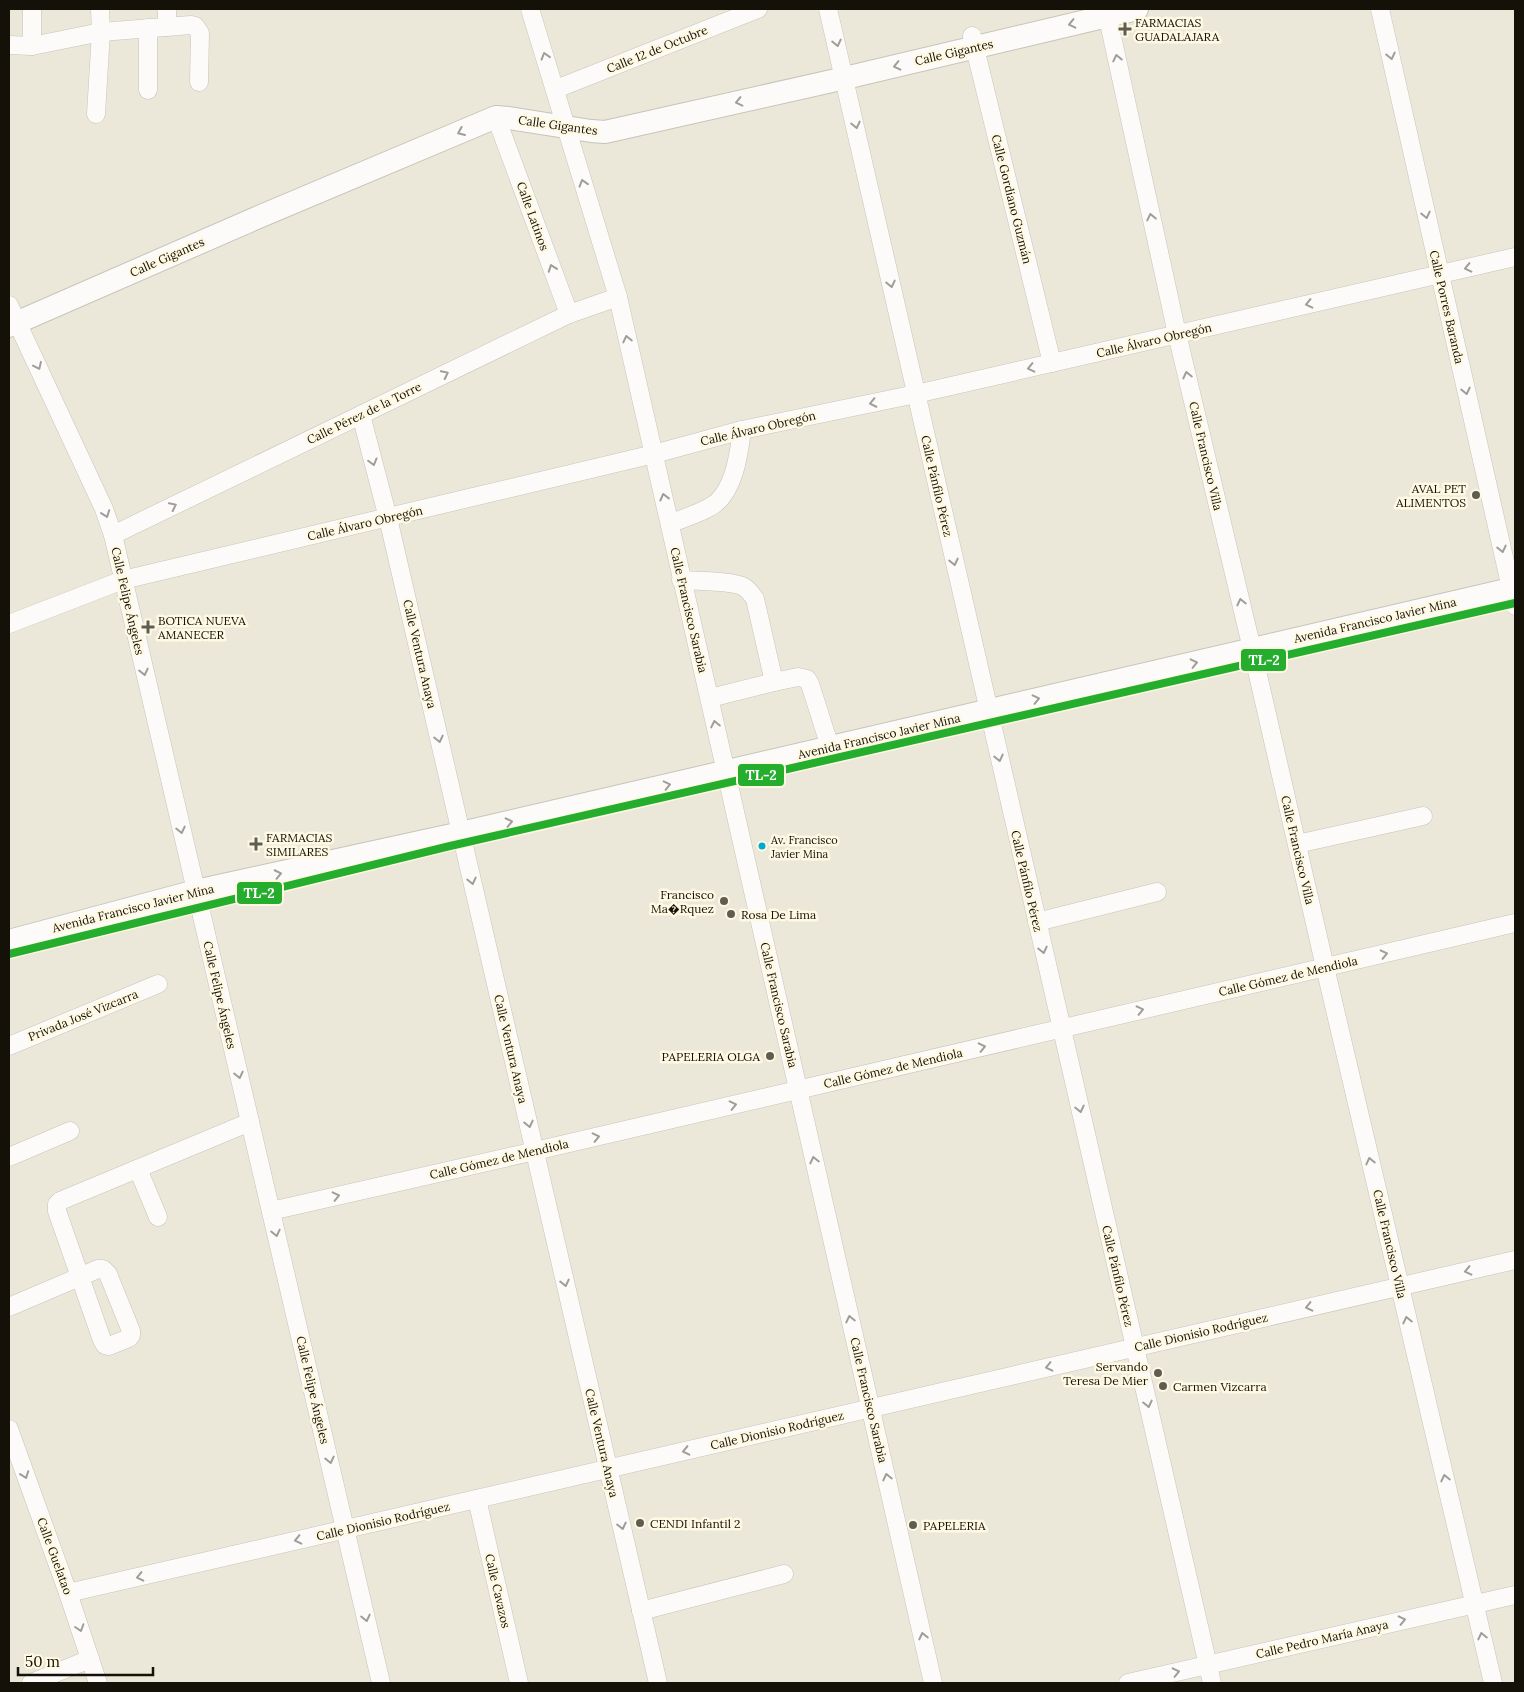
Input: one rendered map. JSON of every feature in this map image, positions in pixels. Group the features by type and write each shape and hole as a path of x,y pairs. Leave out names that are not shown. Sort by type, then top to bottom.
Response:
{"main road":[{"name":"Calle Gigantes","path":"12,318 496,117 605,132 845,78 974,42 1107,12 1137,9"},
{"name":"Avenida Francisco Javier Mina","path":"9,941 196,891 461,833 1252,649 1514,594"}],"street":[{"path":"32,9 32,46"},
{"path":"96,114 100,9"},
{"path":"167,9 167,27"},
{"name":"Calle Francisco Sarabia","path":"530,9 618,297 933,1683"},
{"name":"Calle 12 de Octubre","path":"556,90 758,9"},
{"name":"Calle Pánfilo Pérez","path":"828,9 1212,1683"},
{"name":"Calle Porres Baranda","path":"1380,9 1514,594"},
{"name":"Calle Francisco Villa","path":"1107,12 1177,334 1493,1683"},
{"path":"9,45 32,46 100,32 191,25 198,29 200,33 199,82"},
{"path":"148,28 148,90"},
{"name":"Calle Gordiano Guzmán","path":"974,42 1052,363"},
{"name":"Calle Latinos","path":"496,117 569,314"},
{"name":"Calle Álvaro Obregón","path":"9,624 123,580 654,454 742,430 916,394 1515,257"},
{"name":"Calle Pérez de la Torre","path":"113,535 569,314 618,297"},
{"name":"Calle Felipe Ángeles","path":"12,318 104,509 113,535 381,1683"},
{"name":"Calle Ventura Anaya","path":"361,415 388,518 658,1683"},
{"path":"670,524 712,506 725,492 737,464 742,430"},
{"path":"681,580 741,586 751,593 755,599 774,682"},
{"path":"710,698 798,677 807,678 830,748"},
{"path":"1297,844 1423,816"},
{"path":"1037,922 1157,892"},
{"name":"Calle Gómez de Mendiola","path":"271,1211 1515,923"},
{"name":"Privada José Vizcarra","path":"9,1046 158,984"},
{"path":"9,1307 81,1277 57,1211 57,1204 60,1201 250,1122"},
{"path":"9,1157 70,1131"},
{"path":"138,1170 158,1217"},
{"name":"Calle Dionisio Rodríguez","path":"68,1593 1515,1260"},
{"name":"Calle Guelatao","path":"9,1429 98,1683"},
{"name":"Calle Cavazos","path":"477,1499 519,1683"},
{"path":"641,1611 784,1574"},
{"name":"Calle Pedro María Anaya","path":"1128,1683 1515,1595"},
{"path":"31,1683 90,1659"}],"transit line":[{"name":"TL-2","path":"9,954 450,846 1515,603"}],"place":[{"name":"FARMACIAS GUADALAJARA","path":"1125,29"},
{"name":"AVAL PET ALIMENTOS","path":"1476,495"},
{"name":"BOTICA NUEVA AMANECER","path":"148,627"},
{"name":"FARMACIAS SIMILARES","path":"256,844"},
{"name":"Av. Francisco Javier Mina","path":"762,846"},
{"name":"Francisco Ma�Rquez","path":"724,901"},
{"name":"Rosa De Lima","path":"731,914"},
{"name":"PAPELERIA OLGA","path":"770,1056"},
{"name":"Servando Teresa De Mier","path":"1158,1373"},
{"name":"Carmen Vizcarra","path":"1163,1386"},
{"name":"CENDI Infantil 2","path":"640,1523"},
{"name":"PAPELERIA","path":"913,1525"}]}
